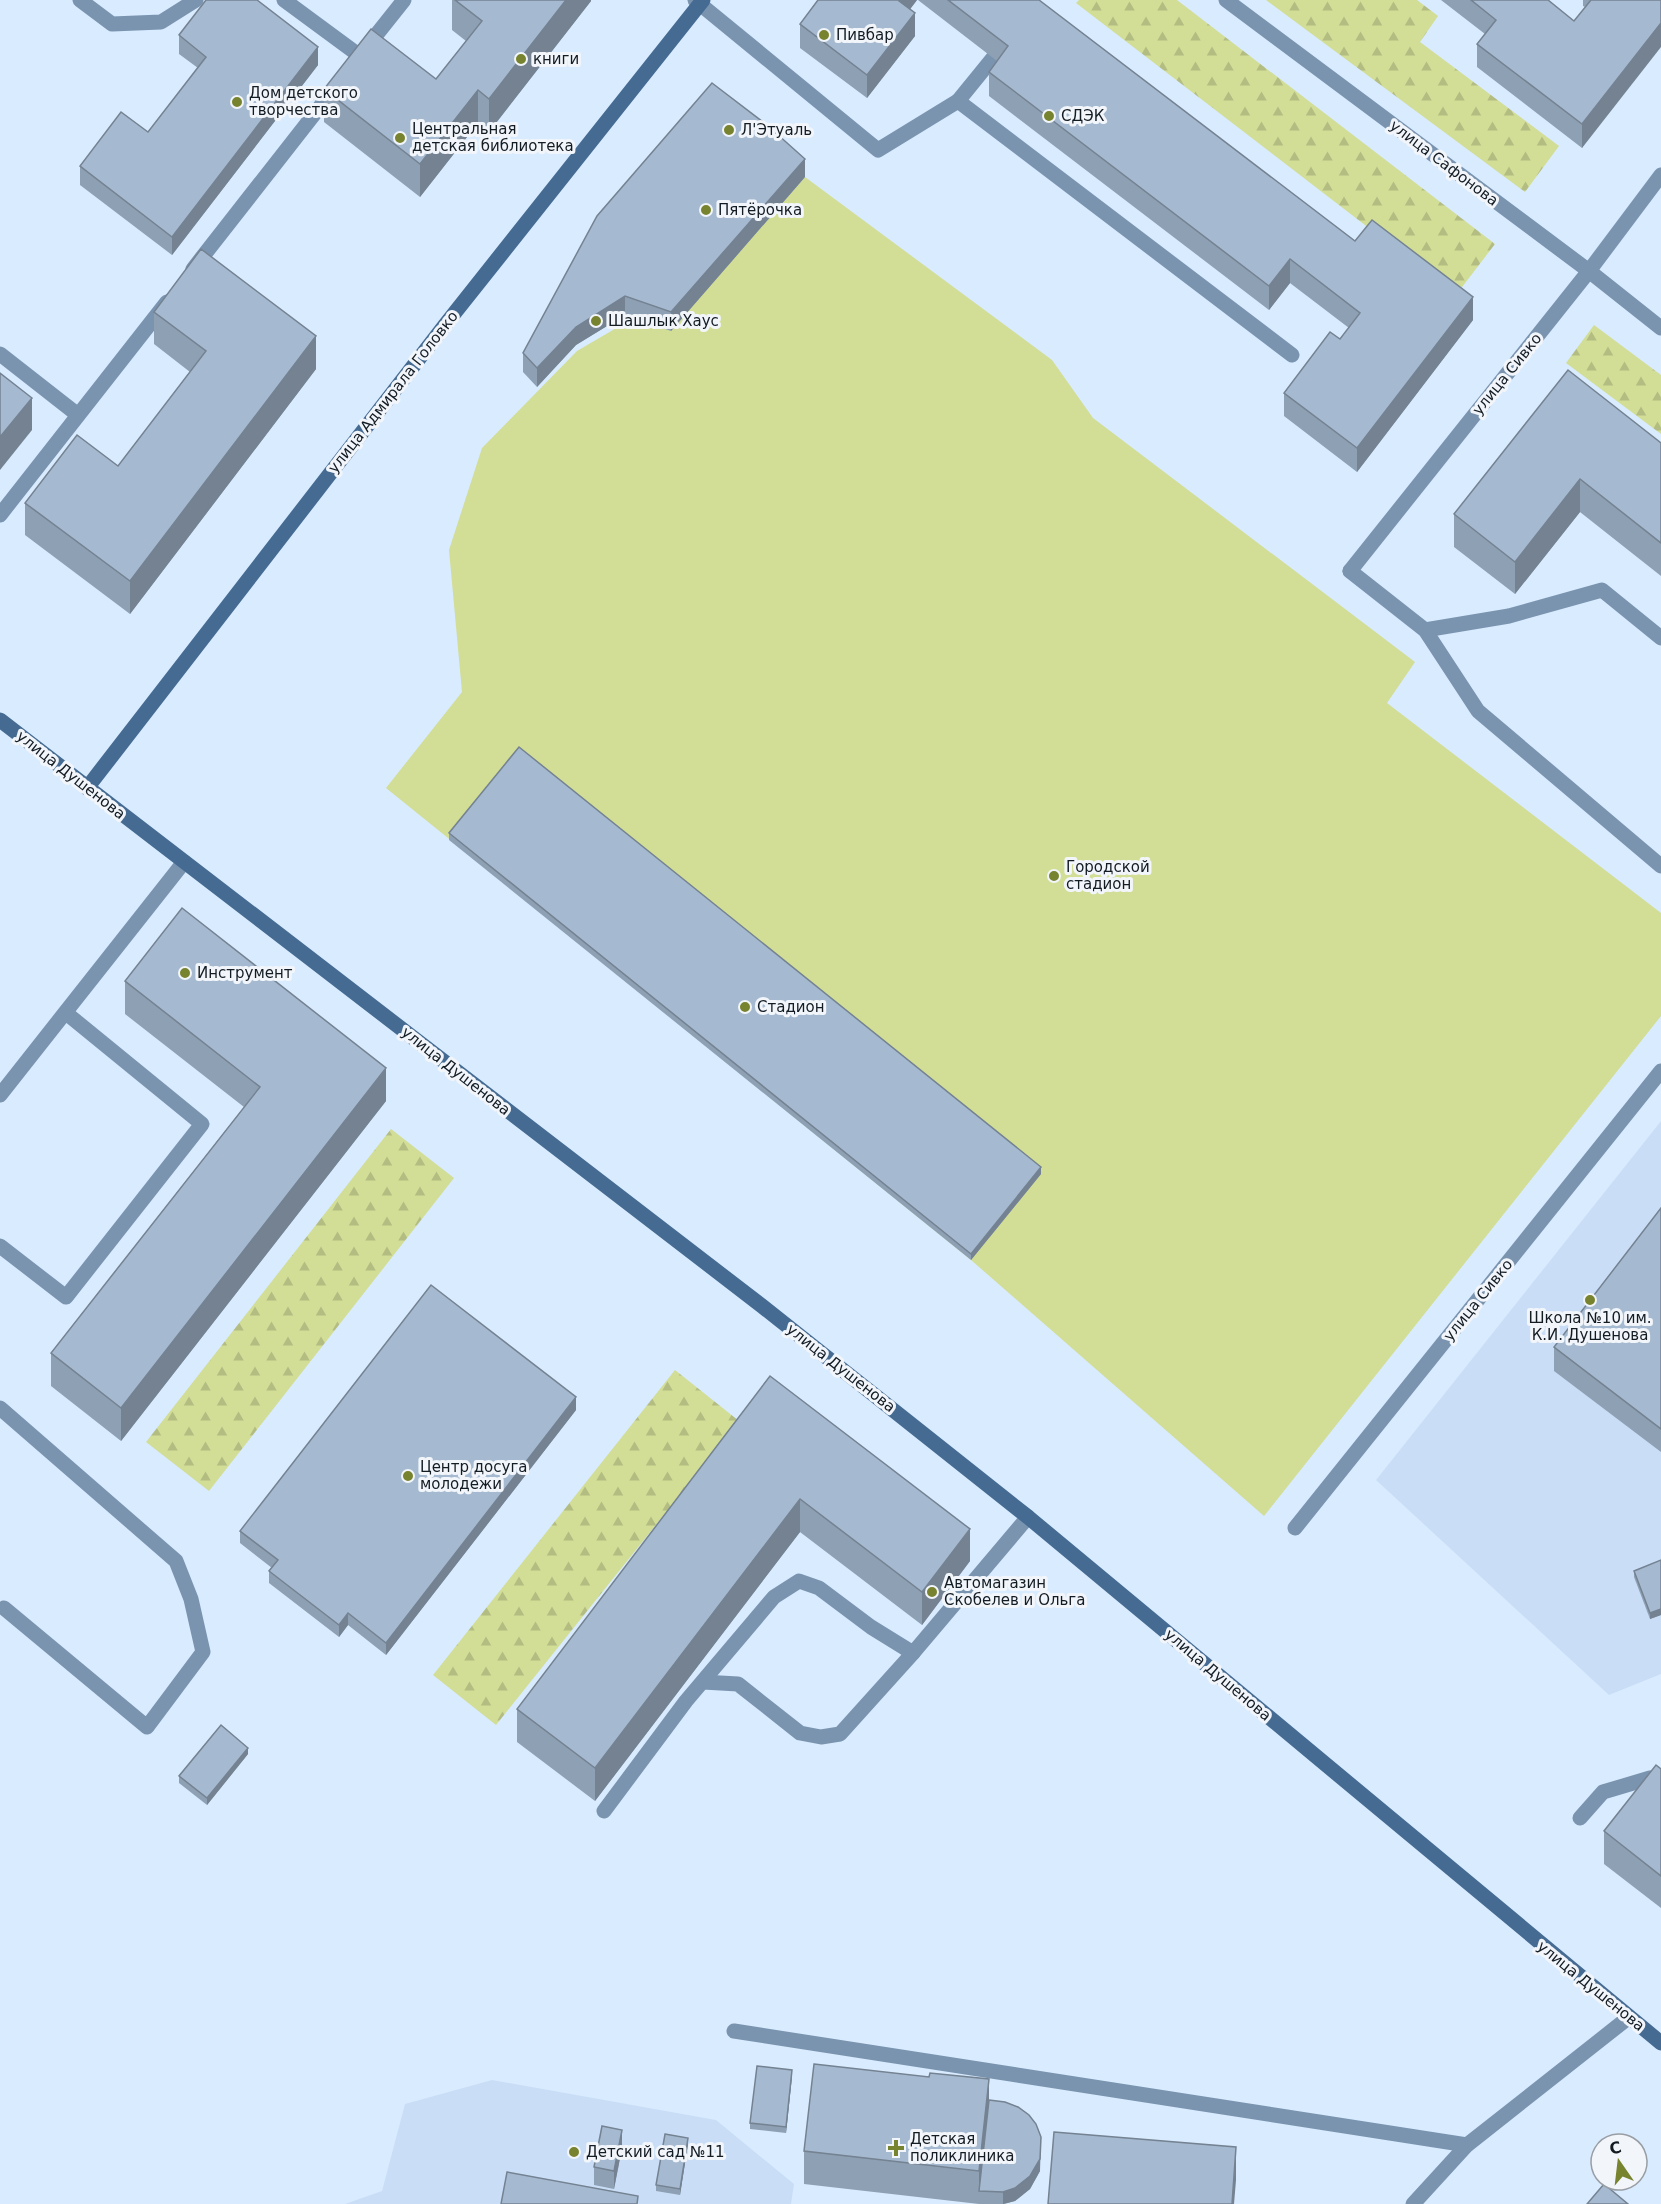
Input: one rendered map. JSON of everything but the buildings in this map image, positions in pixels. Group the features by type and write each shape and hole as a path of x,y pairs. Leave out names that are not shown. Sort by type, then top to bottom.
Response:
{"street":[{"path":"80,0 112,24 161,22 196,0"},
{"path":"284,0 352,65"},
{"path":"0,515 404,0"},
{"name":"улица Сафонова","path":"1226,0 1589,271 1661,328"},
{"path":"700,1 878,150 958,101 993,58"},
{"name":"улица Адмирала Головко","path":"87,788 438,334 700,1"},
{"path":"958,101 1292,355"},
{"name":"улица Сивко","path":"1425,630 1350,571 1589,271 1661,175"},
{"path":"0,354 78,415"},
{"path":"1661,638 1602,590 1509,616 1425,630 1478,711 1661,867"},
{"name":"улица Душенова","path":"0,720 762,1306 1028,1517 1628,2018 1661,2043"},
{"path":"0,1095 184,862"},
{"path":"0,1246 66,1297 201,1124 66,1012"},
{"name":"улица Сивко","path":"1295,1528 1661,1071"},
{"path":"0,1408 176,1561 191,1599 203,1652 147,1727 4,1608"},
{"path":"703,1682 738,1684 800,1733 821,1737 840,1734 913,1653 1028,1517"},
{"path":"604,1811 703,1682 774,1597 799,1581 819,1588 871,1627 913,1653"},
{"path":"1580,1818 1603,1792 1661,1777"},
{"path":"1413,2204 1467,2145 1628,2018"},
{"path":"734,2031 1467,2145"}],"shaded area":[{"name":"Школа №10 им. К.И. Душенова","path":"1661,1121 1661,1674 1609,1695 1376,1480"},
{"name":"Детский сад №11","path":"492,2080 716,2120 794,2184 791,2204 345,2204 382,2191 405,2104"}],"green space":[{"path":"1079,0 1177,0 1495,244 1456,295 1076,3"},
{"path":"1266,0 1417,0 1438,16 1420,42 1559,146 1525,192"},
{"name":"Городской стадион","path":"805,177 1052,360 1093,418 1415,662 1387,703 1661,913 1661,1016 1264,1516 971,1260 386,788 462,692 449,550 482,448 577,351 630,320 671,330"},
{"path":"1594,325 1661,375 1661,434 1566,363"},
{"path":"391,1129 454,1178 209,1491 146,1442"},
{"path":"675,1370 739,1421 496,1725 433,1675"}],"place":[{"name":"Пивбар","path":"824,35"},
{"name":"книги","path":"521,59"},
{"name":"Дом детского творчества","path":"237,102"},
{"name":"СДЭК","path":"1049,116"},
{"name":"Л'Этуаль","path":"729,130"},
{"name":"Центральная детская библиотека","path":"400,138"},
{"name":"Пятёрочка","path":"706,210"},
{"name":"Шашлык Хаус","path":"596,321"},
{"name":"Городской стадион","path":"1054,876"},
{"name":"Инструмент","path":"185,973"},
{"name":"Стадион","path":"745,1007"},
{"name":"Школа №10 им. К.И. Душенова","path":"1590,1300"},
{"name":"Центр досуга молодежи","path":"408,1476"},
{"name":"Автомагазин Скобелев и Ольга","path":"932,1592"},
{"name":"Детская поликлиника","path":"896,2148"},
{"name":"Детский сад №11","path":"574,2152"}]}
